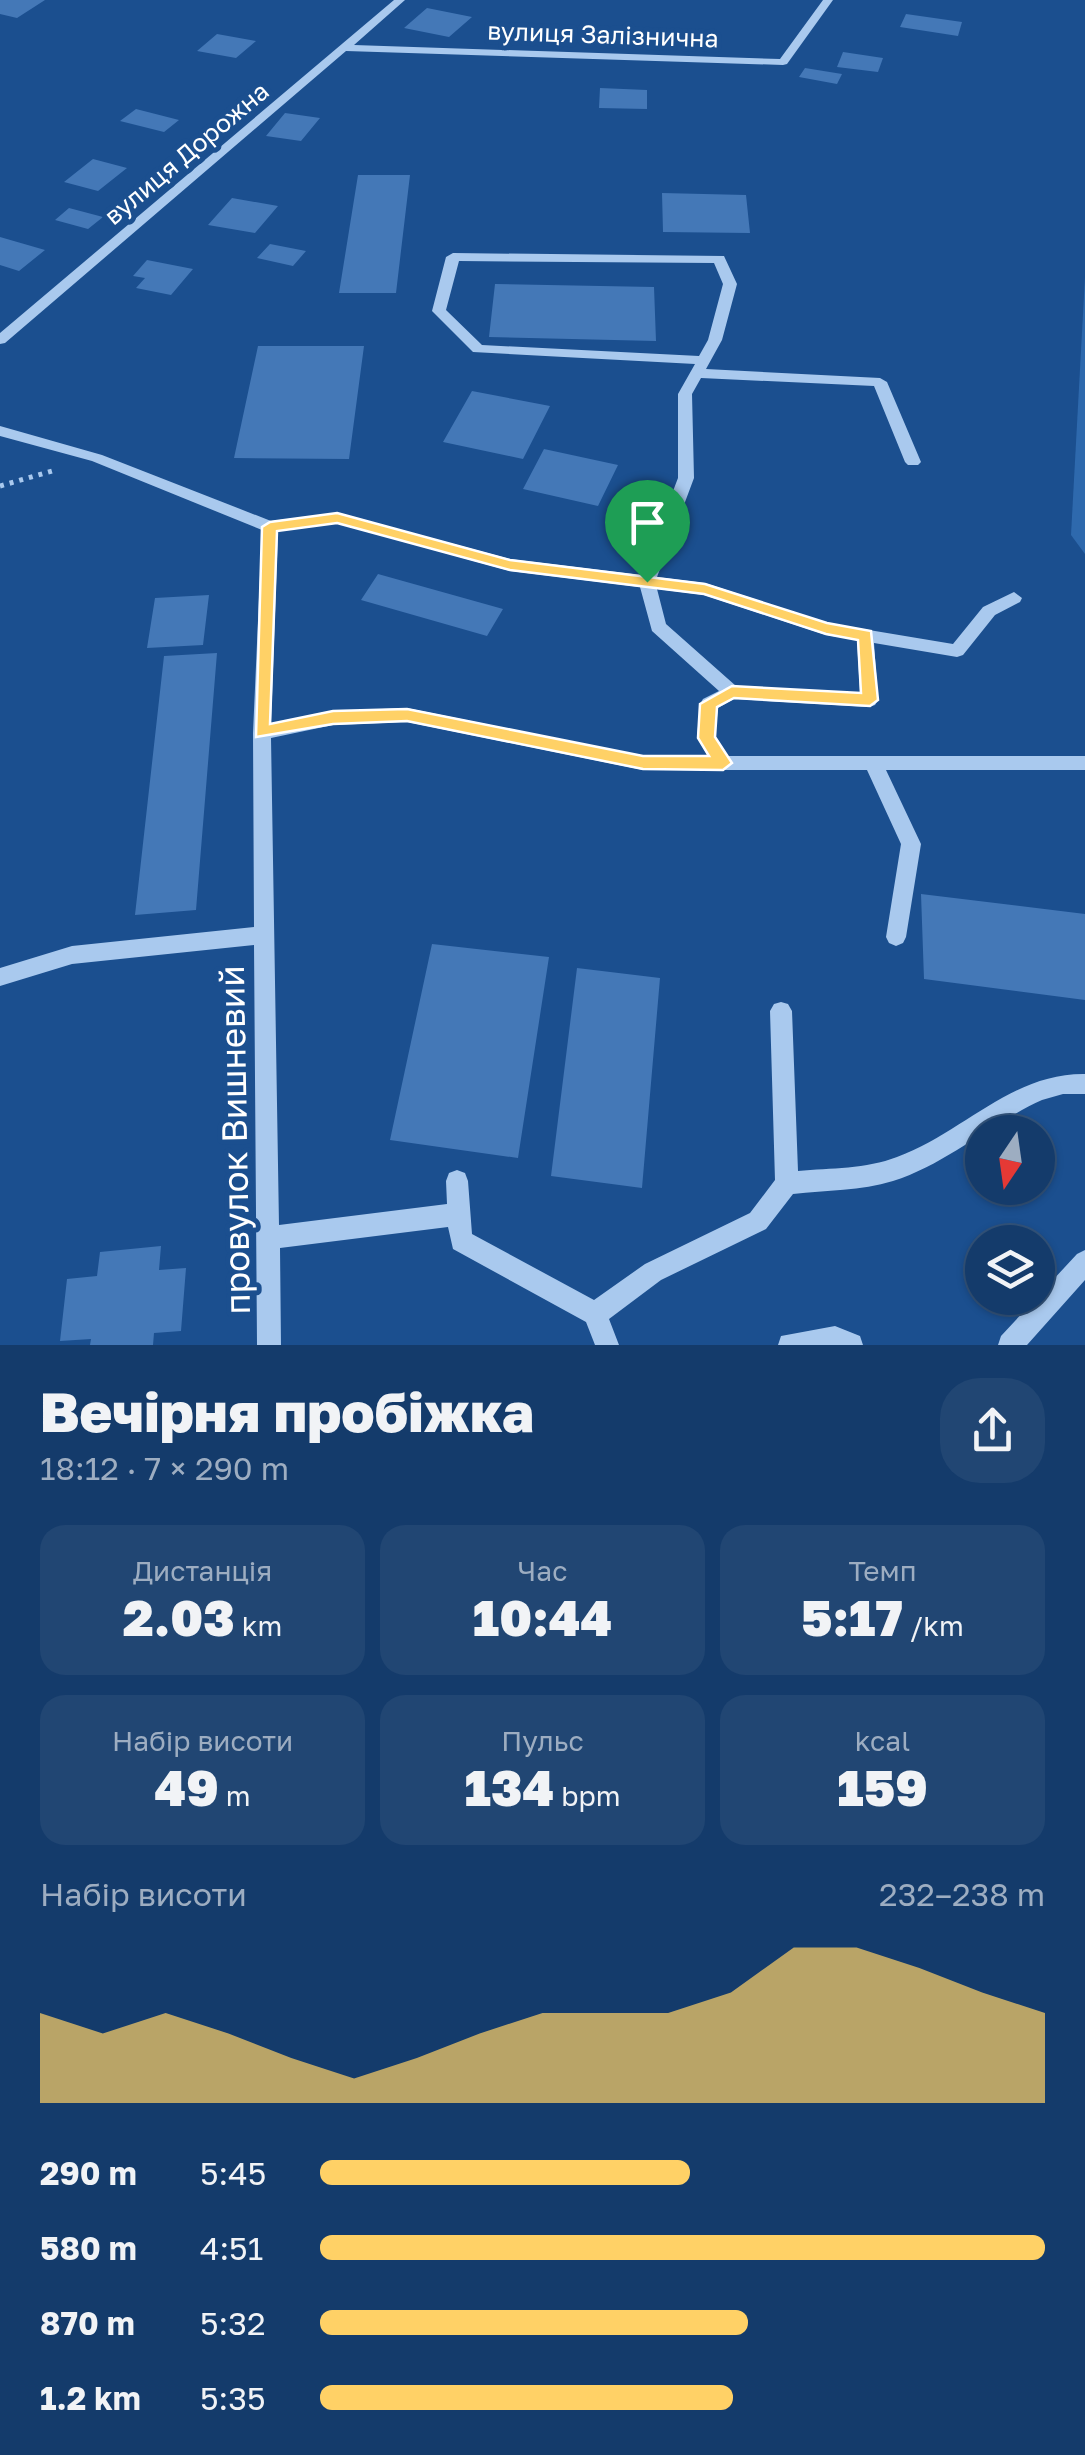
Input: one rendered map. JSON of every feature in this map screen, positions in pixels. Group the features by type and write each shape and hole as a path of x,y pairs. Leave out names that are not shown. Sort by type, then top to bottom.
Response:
{"street":[{"name":"вулиця Дорожна","path":"0,340 400,0"},
{"name":"вулиця Залізнична","path":"344,48 783,62 828,0"},
{"path":"732,692 658,627 647,582 686,478 685,394 700,366 715,340 730,284 719,259 454,258 439,312 478,349 700,366 880,382 913,462"},
{"path":"0,430 97,458 270,527 337,518 510,565 705,589 826,629 957,651 990,611 1014,598"},
{"name":"провулок Вишневий","path":"269,1345 262,732 270,527"},
{"path":"723,763 706,738 709,704 732,692 870,700 865,635"},
{"path":"262,732 333,718 407,715 643,763 1085,763"},
{"path":"873,763 911,844 896,937"},
{"name":"провулок Вишневий","path":"0,977 72,956 264,935"},
{"path":"595,1314 653,1272 758,1221 787,1184 781,1010"},
{"path":"787,1184 896,1169 1020,1099 1069,1081 1085,1084"},
{"path":"457,1180 462,1241 595,1314 607,1345"},
{"path":"267,1238 460,1214"},
{"path":"1010,1345 1085,1262"},
{"path":"790,1345 836,1338 851,1345"}],"shaded area":[{"path":"1085,277 1085,554 1071,535"}],"building":[{"path":"0,0 45,0 17,18 0,14"},
{"path":"427,8 472,17 449,37 404,28"},
{"path":"906,14 962,22 958,36 900,27"},
{"path":"217,34 256,41 236,58 197,51"},
{"path":"843,52 883,58 878,72 837,67"},
{"path":"805,68 842,74 837,84 799,77"},
{"path":"600,88 647,90 647,109 599,108"},
{"path":"136,109 179,120 164,132 120,121"},
{"path":"285,113 320,118 301,141 266,136"},
{"path":"93,159 127,168 98,191 64,182"},
{"path":"358,175 410,175 396,293 339,293"},
{"path":"662,193 746,195 750,233 663,232"},
{"path":"232,198 278,206 255,233 208,225"},
{"path":"69,208 103,217 88,229 55,220"},
{"path":"0,237 45,250 19,271 0,265"},
{"path":"270,244 306,251 293,266 257,258"},
{"path":"147,260 193,269 171,295 136,288 145,278 133,276"},
{"path":"495,284 654,287 656,341 489,337"},
{"path":"258,346 364,346 349,459 234,458"},
{"path":"472,391 550,406 523,459 443,442"},
{"path":"544,449 618,465 598,506 523,489"},
{"path":"378,574 503,609 487,636 361,600"},
{"path":"209,595 203,645 147,648 155,598"},
{"path":"217,653 196,910 135,915 164,656"},
{"path":"921,894 1085,914 1085,1000 924,979"},
{"path":"432,944 549,957 518,1158 390,1140"},
{"path":"577,968 660,978 642,1188 551,1176"},
{"path":"161,1246 159,1270 186,1268 181,1331 154,1333 153,1345 90,1345 91,1339 60,1341 67,1279 97,1276 100,1252"}],"route":[{"path":"337,518 510,565 647,582 705,589 826,629 865,635 870,700 732,692 709,704 706,738 723,763 643,763 407,715 333,718 262,732 270,527 337,518"}]}
